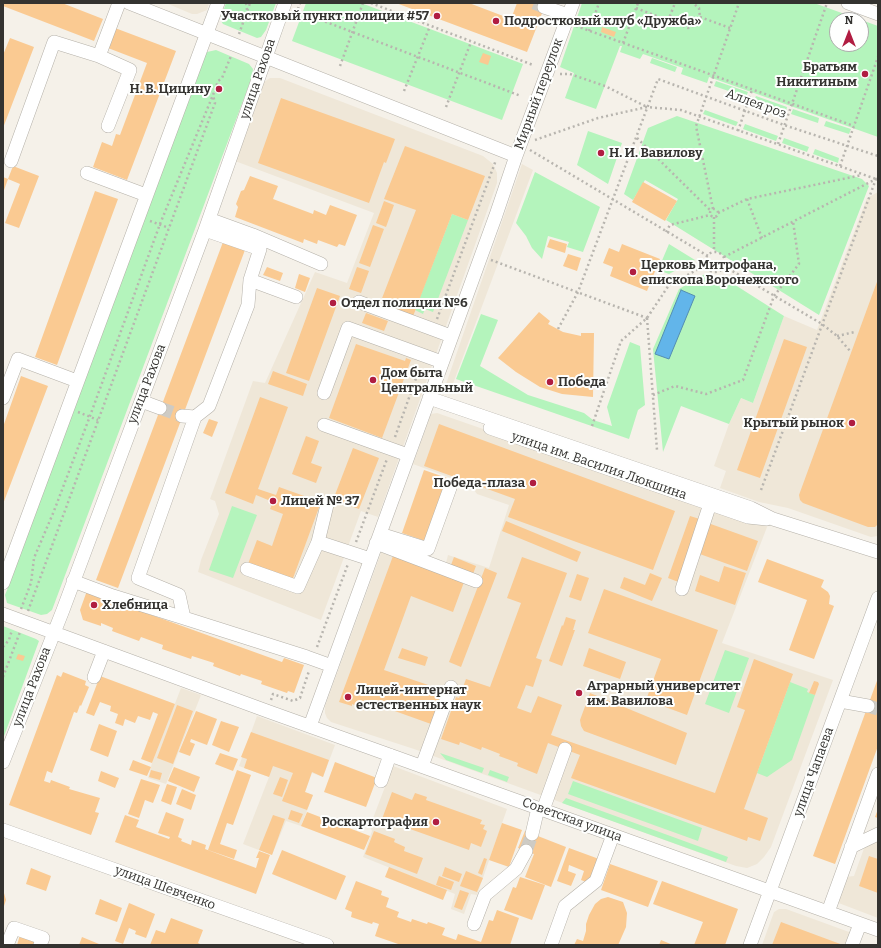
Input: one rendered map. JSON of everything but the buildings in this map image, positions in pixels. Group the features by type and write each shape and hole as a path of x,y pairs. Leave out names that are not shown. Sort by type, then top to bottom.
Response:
{"street":[{"path":"99,56 119,3"},
{"path":"129,3 516,156"},
{"path":"3,584 218,3"},
{"name":"улица Рахова","path":"3,762 73,581 207,224 285,3"},
{"path":"848,3 878,14"},
{"path":"544,7 570,9"},
{"name":"Мирный переулок","path":"310,726 570,9"},
{"path":"10,161 54,42 99,56 130,70 108,126"},
{"path":"87,173 146,195"},
{"path":"207,224 253,235 321,264"},
{"path":"184,618 179,595 138,578 188,417 209,406 248,305 250,280 260,249 207,224"},
{"path":"250,280 296,297"},
{"path":"359,302 452,336"},
{"path":"324,392 348,328 442,362"},
{"path":"3,398 18,359 77,381"},
{"path":"141,401 160,408"},
{"name":"улица им. Василия Люкшина","path":"428,401 748,517 773,519"},
{"name":"улица им. Василия Люкшина","path":"428,401 751,508 773,519 878,552"},
{"path":"324,425 408,455"},
{"path":"378,538 428,549 450,488"},
{"path":"682,589 710,504"},
{"path":"247,569 298,587 318,542 326,505"},
{"path":"378,538 476,581"},
{"path":"318,542 370,559"},
{"path":"73,581 113,596 332,666"},
{"name":"улица Чапаева","path":"750,945 878,598"},
{"name":"Советская улица","path":"3,614 266,711 878,930"},
{"path":"94,677 104,651"},
{"path":"422,766 451,687"},
{"path":"840,701 868,706"},
{"path":"532,834 565,749"},
{"path":"385,782 394,756"},
{"path":"828,912 852,847 878,768"},
{"name":"улица Шевченко","path":"3,830 326,945"},
{"path":"852,847 878,834"},
{"path":"551,945 565,906 596,881 613,835"},
{"path":"474,924 485,895 516,869 526,851"},
{"path":"852,945 860,924"},
{"path":"7,945 14,928 43,938 40,945"}],"path":[{"path":"246,3 247,12"},
{"path":"3,677 31,583 34,558 54,511 90,416 160,224 218,81 222,78 250,3"},
{"path":"340,66 363,3"},
{"path":"371,3 533,65"},
{"path":"589,31 599,3"},
{"path":"623,44 638,3"},
{"path":"668,21 675,3"},
{"path":"636,8 684,27 691,27 698,23 700,17 699,8 693,3"},
{"path":"710,215 712,210 696,126 739,3"},
{"path":"778,144 827,3"},
{"path":"297,11 521,96"},
{"path":"700,17 730,28"},
{"path":"404,91 430,26"},
{"path":"576,26 854,126"},
{"path":"446,107 471,42"},
{"path":"840,166 878,57"},
{"path":"560,74 570,74 605,86 648,107"},
{"name":"Аллея роз","path":"648,107 658,79 784,125 878,156"},
{"path":"738,131 752,90"},
{"path":"3,647 9,640 19,620 98,420 214,103 213,95"},
{"path":"558,330 578,292 648,107"},
{"path":"535,140 598,118 648,107 681,110 877,178"},
{"path":"637,138 712,210 717,210 718,213"},
{"path":"530,150 708,256"},
{"path":"714,252 714,217 717,216 718,213 747,199 862,174"},
{"path":"724,257 762,238 793,220 877,178"},
{"path":"761,490 877,178"},
{"path":"747,199 762,238"},
{"path":"666,232 670,224 710,215 714,217"},
{"path":"145,219 169,228"},
{"path":"653,395 675,386 706,394 743,380 774,296 799,264 793,220"},
{"path":"463,249 647,318"},
{"path":"706,265 708,256 714,252 719,253 724,257"},
{"path":"706,265 713,271 720,271 724,266 724,257"},
{"path":"592,426 621,341 647,318 669,285 706,265"},
{"path":"724,266 822,324 837,336 851,352"},
{"path":"647,318 657,450"},
{"path":"837,336 855,332"},
{"path":"74,411 98,420"}],"shaded area":[{"path":"166,3 209,3 207,10 197,14 192,14"},
{"path":"270,78 280,78 483,156 493,164 497,173 497,183 378,517 361,511 321,620 198,572 201,560 219,514 215,501 210,499 253,381 265,383 315,272 347,283 374,213 235,161 264,82"},
{"path":"522,164 533,170 451,389 445,387"},
{"path":"878,192 878,536 871,537 788,508 759,502 720,488 726,471 714,466 729,424 741,398 753,403 784,316 817,330 867,198"},
{"name":"Аграрный университет им. Вавилова","path":"437,413 759,525 769,522 722,643 833,680 771,847 757,864 747,868 736,866 414,749 331,722 327,718 325,706 385,542 446,563 448,555 489,568 509,505 477,494 470,485 413,464 431,414"},
{"path":"181,688 201,695 166,784 148,778 152,763"},
{"path":"257,716 335,745 323,777 312,773 305,792 313,795 301,826 286,821 272,855 243,844 269,777 239,766"},
{"path":"393,766 507,809 477,895 471,894 464,914 451,909 455,894 363,857 372,831 370,826"},
{"path":"870,832 878,836 878,918 836,902 845,877 854,876"},
{"path":"779,909 786,909 860,936 857,945 762,945 774,912"}],"green space":[{"path":"226,3 276,3 266,30 261,37 257,38 223,24 221,17"},
{"path":"306,3 361,3 523,64 502,120 292,41"},
{"path":"582,3 814,3 839,12 829,12 829,52 869,52 869,23 878,26 878,137 709,77 707,83 681,74 683,68 643,54 640,59 620,52 622,46 620,46 596,109 565,98 574,73 560,67"},
{"path":"216,50 249,64 253,69 252,77 52,610 47,614 41,615 7,603 5,595 201,60 207,52"},
{"path":"652,58 677,67 675,72 650,63"},
{"path":"716,81 748,92 746,97 714,86"},
{"path":"756,96 787,107 786,112 754,100"},
{"path":"793,109 819,118 818,123 791,114"},
{"path":"705,110 738,122 736,126 703,114"},
{"path":"677,116 862,179 869,186 819,315 666,220 678,199 645,180 633,200 624,194 648,128"},
{"path":"826,121 851,129 849,134 824,126"},
{"path":"745,124 778,136 776,141 743,129"},
{"path":"588,131 622,143 608,184 577,165"},
{"path":"784,138 809,147 807,152 782,143"},
{"path":"815,149 839,158 838,163 813,154"},
{"path":"535,172 600,207 583,252 567,247 569,242 548,236 542,259 532,248 526,236 516,223"},
{"path":"452,214 468,220 433,312 425,309 423,314 415,310"},
{"path":"669,244 695,260 669,274 658,270"},
{"path":"705,274 712,277 721,276 784,316 753,403 741,398 729,424 681,406 663,452 653,349 679,289"},
{"path":"481,314 498,320 480,366 528,395 584,413 593,420 612,426 607,407 630,342 640,346 645,405 638,410 629,439 456,379"},
{"path":"232,506 257,515 233,578 209,570"},
{"path":"3,626 39,641 3,739"},
{"path":"725,650 749,658 729,713 705,704"},
{"path":"790,682 808,689 807,692 815,695 792,760 767,777 757,773"},
{"path":"440,753 484,768 482,773 446,760"},
{"path":"490,770 509,777 507,782 488,775"},
{"path":"573,781 702,828 698,841 568,794"},
{"path":"566,798 728,857 726,862 562,803"}],"water":[{"path":"681,290 695,296 669,359 655,354"}],"tunnel":[{"path":"534,3 544,7"},
{"path":"160,408 182,416"},
{"path":"868,706 878,709"},
{"path":"526,851 532,834"}],"place":[{"name":"Участковый пункт полиции #57","path":"437,16"},
{"name":"Подростковый клуб «Дружба»","path":"496,21"},
{"name":"Братьям Никитиным","path":"865,74"},
{"name":"Н. В. Цицину","path":"219,89"},
{"name":"Н. И. Вавилову","path":"601,153"},
{"name":"Церковь Митрофана, епископа Воронежского","path":"633,272"},
{"name":"Отдел полиции №6","path":"333,303"},
{"name":"Дом быта Центральный","path":"373,380"},
{"name":"Победа","path":"550,382"},
{"name":"Крытый рынок","path":"852,423"},
{"name":"Победа-плаза","path":"533,483"},
{"name":"Лицей № 37","path":"273,501"},
{"name":"Хлебница","path":"94,605"},
{"name":"Аграрный университет им. Вавилова","path":"579,693"},
{"name":"Лицей-интернат естественных наук","path":"348,697"},
{"name":"Роскартография","path":"436,822"}]}
